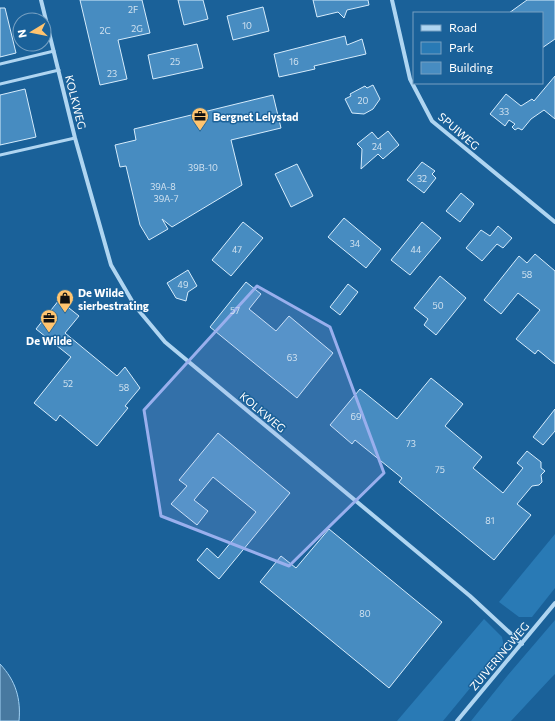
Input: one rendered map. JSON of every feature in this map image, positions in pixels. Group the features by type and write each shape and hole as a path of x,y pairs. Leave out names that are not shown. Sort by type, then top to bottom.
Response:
{"street":[{"name":"KOLKWEG","path":"41,0 75,138 111,265 135,306 165,342 470,596 522,644"},
{"name":"SPUIWEG","path":"392,0 410,79 432,121 555,222"},
{"name":"ZUIVERINGWEG","path":"457,721 555,603"}],"lane":[{"path":"0,64 54,51"},
{"name":"KOLKWEG","path":"0,84 58,70"},
{"name":"KOLKWEG","path":"0,155 75,138"}],"highlighted area":[{"path":"257,286 330,327 384,473 289,566 161,516 144,410"}],"green space":[{"path":"555,534 555,588 532,617 519,617 499,602"},
{"path":"484,619 502,637 504,647 443,721 397,721"},
{"path":"555,620 555,674 511,721 471,721 508,675"}],"shaded area":[{"path":"0,664 14,684 19,705 19,721 0,721"}],"building":[{"path":"80,0 142,0 150,33 118,40 127,79 100,85"},
{"path":"178,0 203,0 208,19 184,25"},
{"path":"313,0 368,0 369,5 347,10 344,18 338,12 317,17"},
{"path":"527,0 555,0 555,39 543,47 543,12 510,12"},
{"path":"263,7 269,31 233,40 227,16"},
{"path":"0,8 5,8 12,37 12,52 16,53 0,57"},
{"path":"345,36 347,45 362,39 366,54 314,66 315,69 279,77 274,54"},
{"path":"197,44 203,68 153,79 148,55"},
{"path":"555,76 555,119 544,110 531,119 522,130 518,128 515,130 512,127 515,124 509,120 505,126 490,114 506,94 521,106 532,99 534,101"},
{"path":"373,85 380,99 373,109 364,114 352,113 345,99 351,96 350,94 365,86 367,88"},
{"path":"25,89 36,137 0,145 0,95"},
{"path":"273,95 281,128 231,140 242,185 172,227 162,219 168,229 149,240 140,225 126,166 120,167 115,145 136,140 134,129"},
{"path":"388,131 399,145 383,159 378,154 361,169 362,149 357,144 372,132 378,139"},
{"path":"422,162 435,171 432,174 436,178 424,193 407,180"},
{"path":"297,164 313,196 291,207 275,174"},
{"path":"461,193 474,204 460,222 446,211"},
{"path":"344,218 381,249 366,268 328,237"},
{"path":"243,222 263,238 231,276 212,260"},
{"path":"422,222 441,238 410,275 391,260"},
{"path":"498,226 512,238 503,248 497,244 482,261 466,248 481,230 490,236"},
{"path":"535,254 555,271 555,364 538,350 535,354 516,339 540,310 518,293 501,314 484,300 519,256 527,263"},
{"path":"188,270 197,286 188,292 186,301 176,298 167,283"},
{"path":"440,276 466,298 436,335 424,325 428,319 414,308"},
{"path":"246,282 261,294 249,309 276,331 289,316 333,353 297,398 210,327"},
{"path":"348,284 358,292 340,315 330,307"},
{"path":"59,300 79,316 65,333 117,376 125,367 140,388 125,406 128,408 97,446 60,415 56,421 34,403 71,357 36,329"},
{"path":"431,378 463,404 445,426 482,457 473,468 503,493 523,468 517,463 527,451 541,462 541,468 545,471 541,475 542,482 539,485 532,486 517,504 531,515 494,560 399,482 402,478 355,440 352,444 330,425 360,389 397,419"},
{"path":"555,409 555,431 543,445 533,437"},
{"path":"218,433 290,493 219,579 197,560 207,548 218,558 256,512 213,477 194,500 208,511 197,525 171,504 187,486 179,480"},
{"path":"329,529 442,622 389,688 260,582 281,556 296,568"}],"place":[{"name":"Bergnet Lelystad","path":"200,131"},
{"name":"De Wilde sierbestrating","path":"65,313"},
{"name":"De Wilde","path":"49,333"}]}
